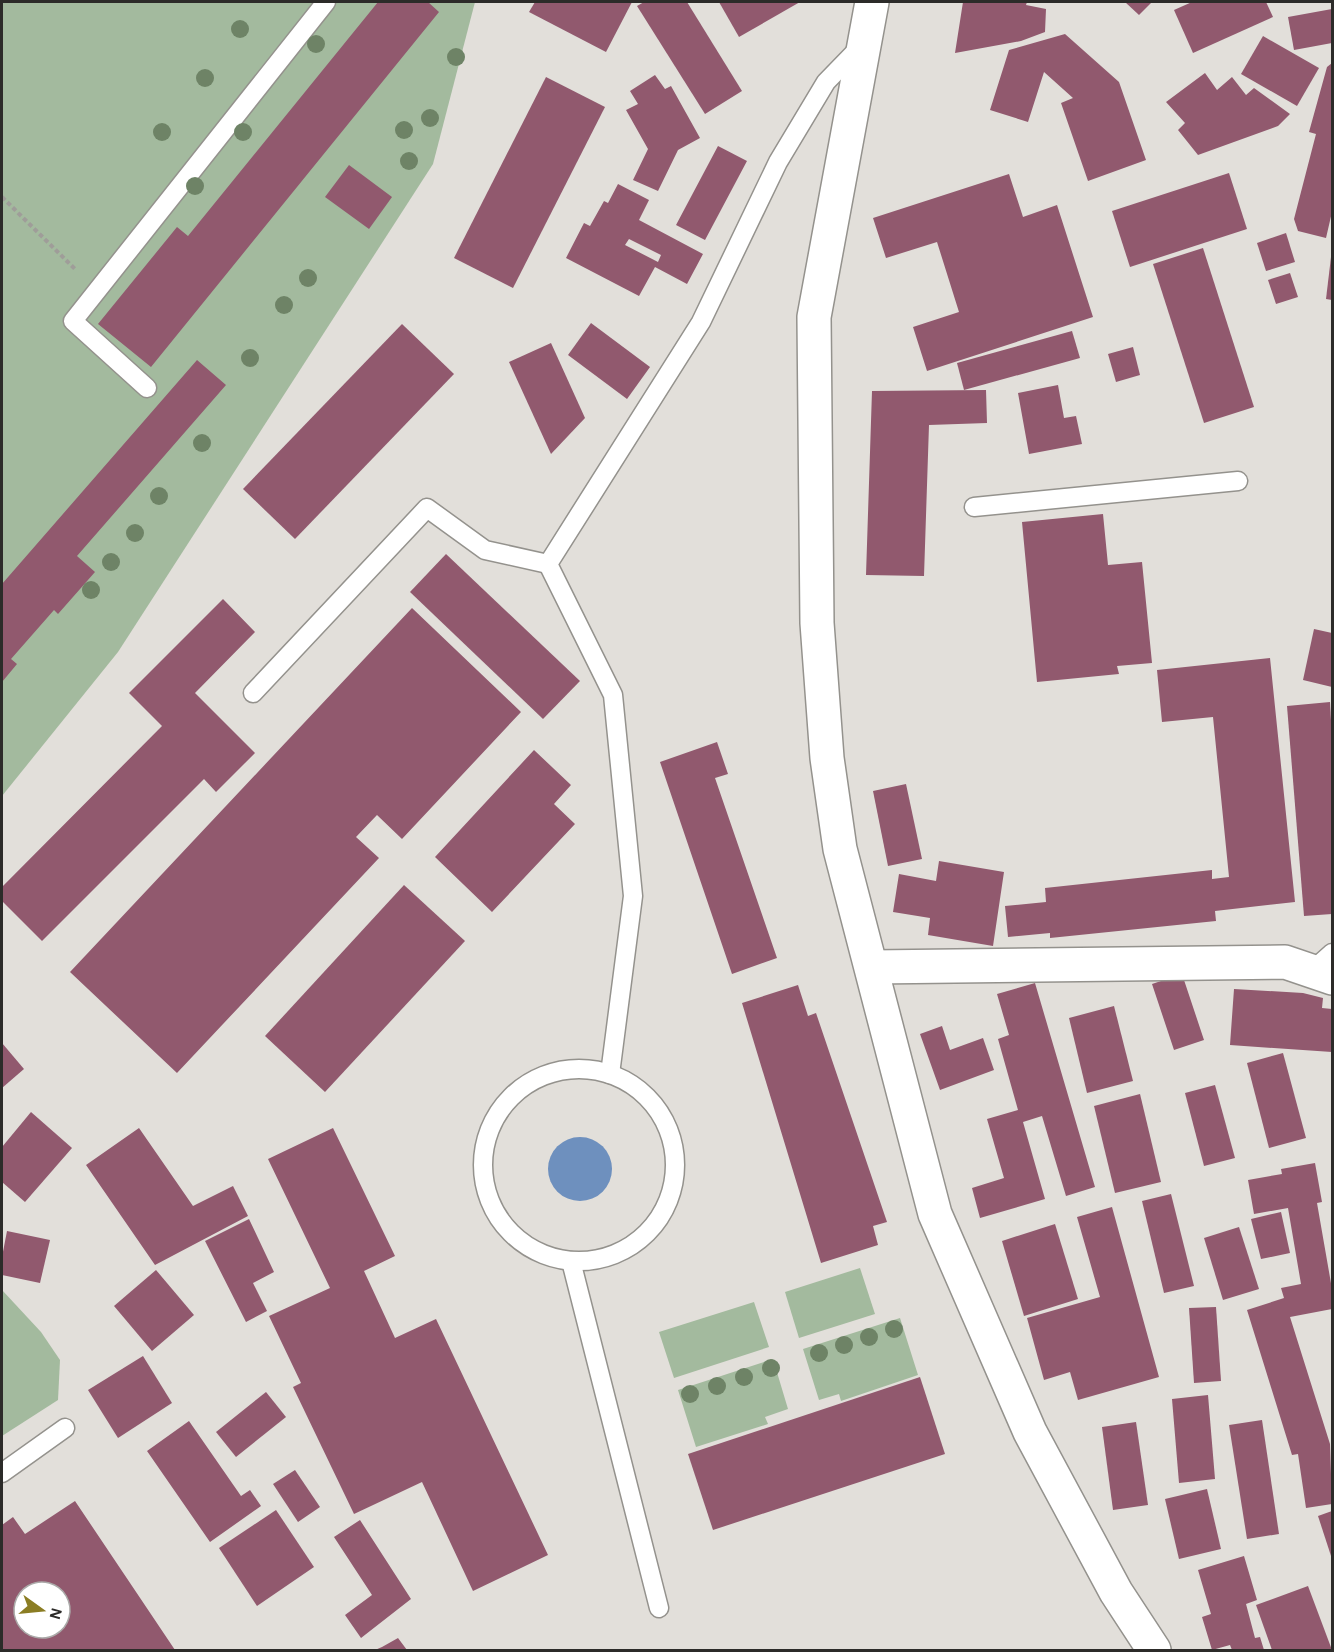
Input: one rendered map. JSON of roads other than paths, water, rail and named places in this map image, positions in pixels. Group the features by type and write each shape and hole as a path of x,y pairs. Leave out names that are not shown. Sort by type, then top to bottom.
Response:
{"street":[{"path":"872,2 814,329 817,623 827,758 840,849 935,1214 1030,1432 1116,1592 1154,1650"},
{"path":"872,967 1285,962 1326,967"}],"lane":[{"path":"147,388 73,321 326,2"},
{"path":"548,564 701,322 778,162 820,92 865,41"},
{"path":"974,507 1238,481"},
{"path":"253,693 427,508 484,550 548,564"},
{"path":"548,564 613,695 633,896 610,1074"},
{"path":"587,1069 610,1074 631,1084 649,1098 672,1138 675,1161 673,1184 666,1207 654,1227 637,1242 617,1254 594,1261 571,1262 548,1257 527,1247 509,1232 496,1214 486,1192 483,1169 485,1146 492,1124 504,1104 521,1088 542,1076 564,1070 587,1069"},
{"path":"571,1262 659,1608"},
{"path":"2,1473 65,1428"}],"water":[{"path":"580,1137 598,1143 606,1151 612,1169 606,1187 598,1195 580,1201 562,1195 554,1187 548,1169 554,1151 562,1143"}]}
